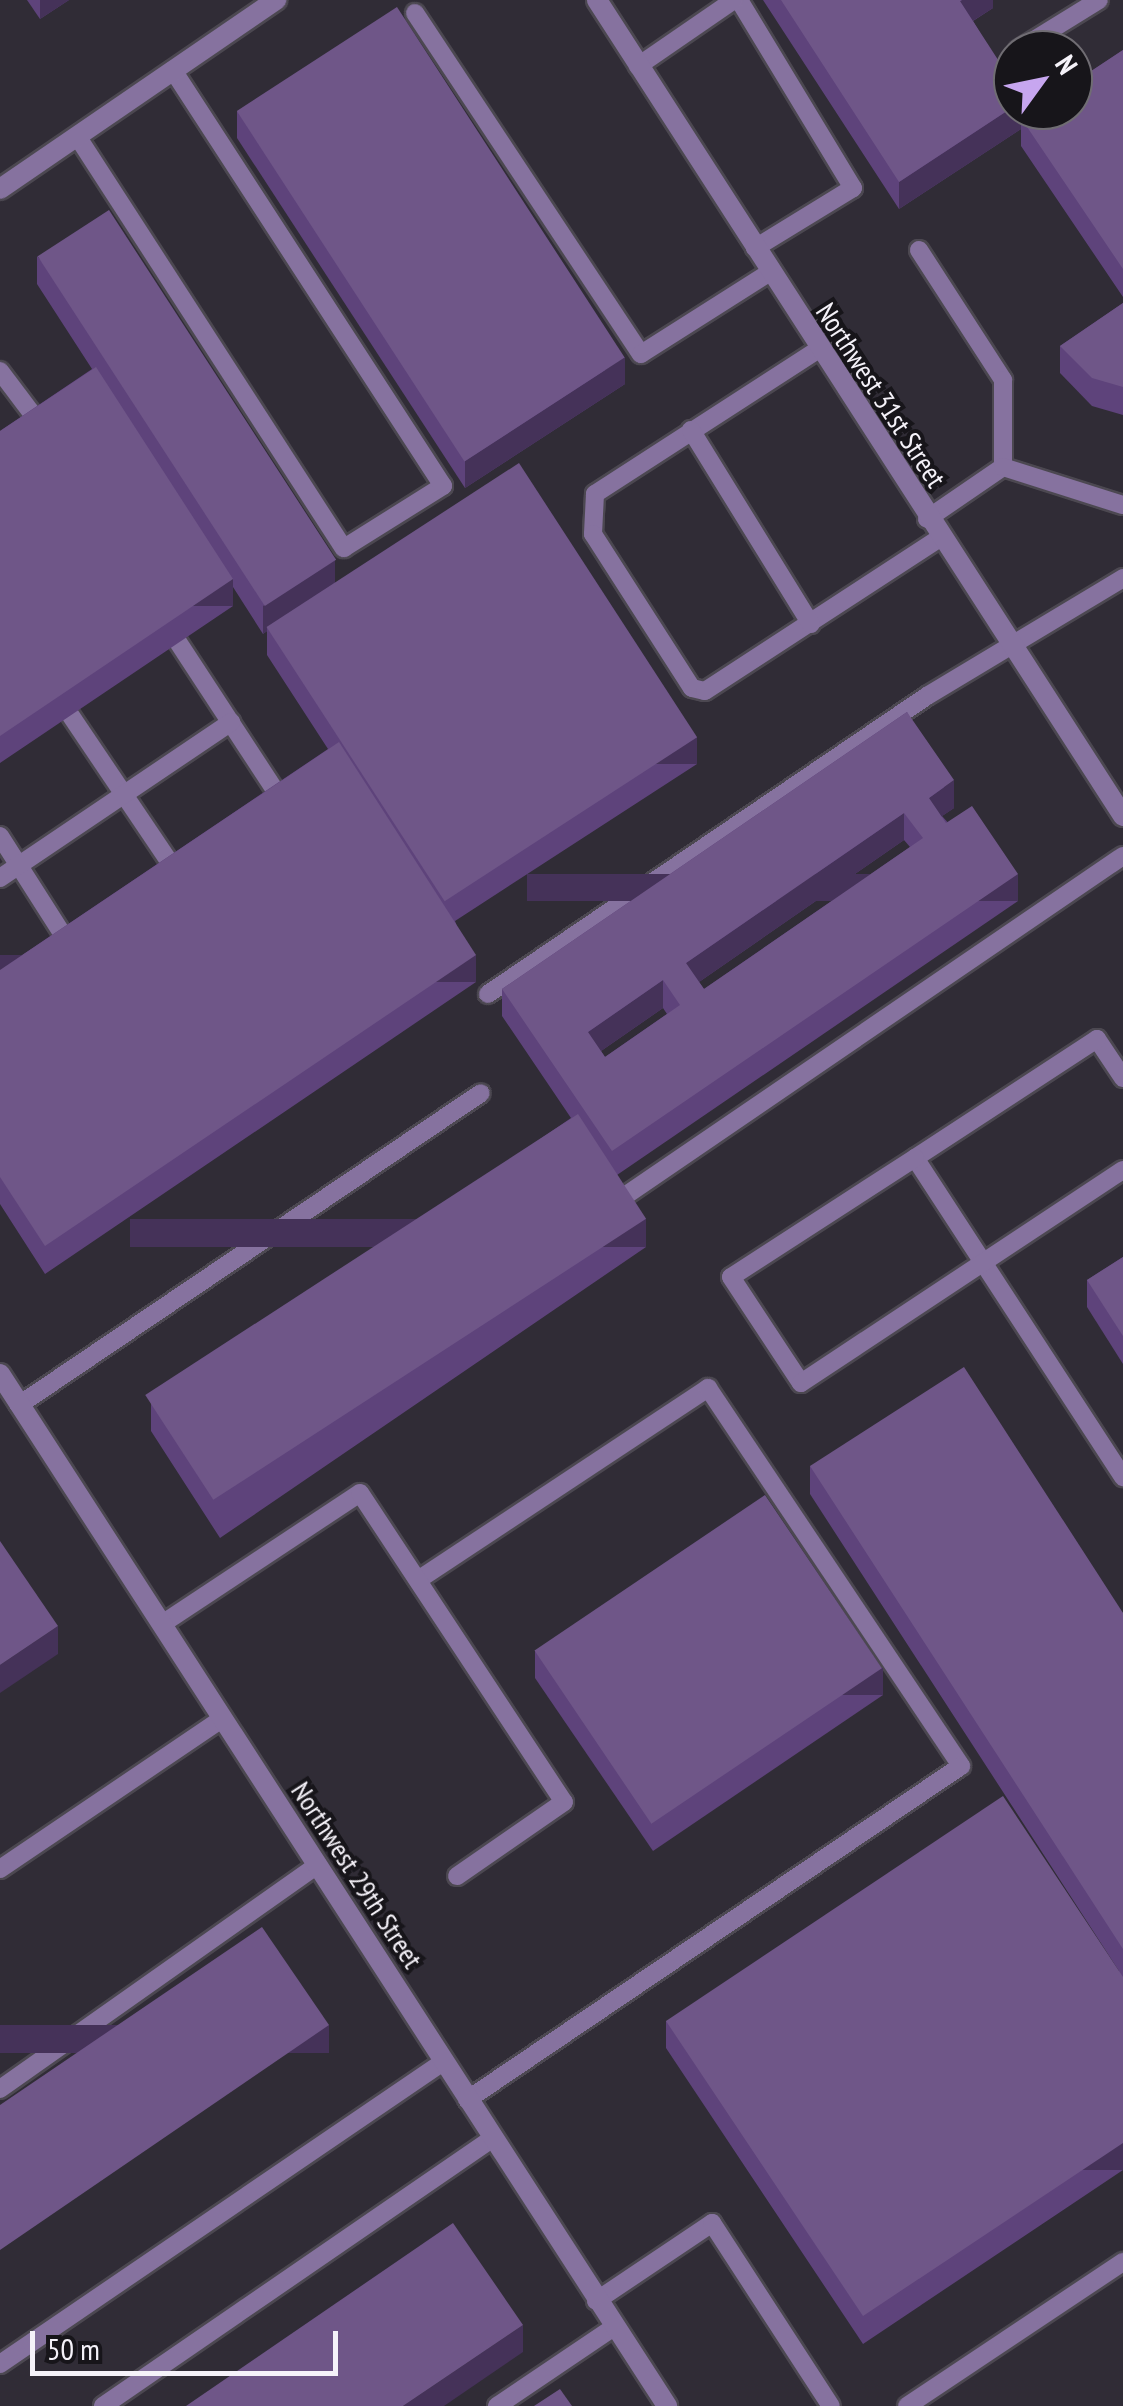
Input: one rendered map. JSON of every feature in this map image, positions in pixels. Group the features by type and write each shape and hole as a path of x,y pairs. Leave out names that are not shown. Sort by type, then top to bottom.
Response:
{"street":[{"path":"0,189 276,0"},
{"name":"Northwest 31st Street","path":"598,0 927,519 1123,816"},
{"name":"Northwest 29th Street","path":"0,1374 667,2406"}],"lane":[{"path":"638,66 736,0 852,188 755,248"},
{"path":"1051,30 1099,0"},
{"path":"415,13 641,354 770,272"},
{"path":"76,136 344,548 444,486 173,70"},
{"path":"920,250 1004,380 1003,468"},
{"path":"818,349 595,494 593,534 692,688 720,687 940,538"},
{"path":"0,371 43,428"},
{"path":"691,430 811,624"},
{"path":"1003,468 1123,505"},
{"path":"927,519 1003,468"},
{"path":"488,994 927,696 1123,578"},
{"path":"178,642 284,804"},
{"path":"71,716 178,876"},
{"path":"0,878 231,722"},
{"path":"0,836 72,950"},
{"path":"620,1200 1123,856"},
{"path":"1123,1078 1098,1039 730,1277 801,1383 1123,1170"},
{"path":"20,1405 481,1093"},
{"path":"915,1158 1123,1476"},
{"path":"418,1580 708,1388 961,1766 468,2100"},
{"path":"162,1624 360,1493 564,1802 457,1876"},
{"path":"0,1869 223,1718"},
{"path":"0,2089 318,1865"},
{"path":"0,2364 443,2062"},
{"path":"103,2406 492,2139"},
{"path":"596,2300 712,2223 831,2406"},
{"path":"907,2406 1123,2262"},
{"path":"497,2406 614,2327"}],"building":[{"path":"781,0 962,0 993,52 993,120 899,182"},
{"path":"397,7 625,358 464,462 237,111"},
{"path":"1123,50 1123,269 1029,130 1093,130 1093,70"},
{"path":"109,210 336,560 265,606 38,256"},
{"path":"1123,303 1123,387 1092,378 1060,346"},
{"path":"96,367 233,579 0,736 0,431"},
{"path":"519,463 697,737 445,901 267,627"},
{"path":"907,712 954,780 929,798 946,823 972,806 1018,874 612,1151 502,989","holes":["904,813 923,838 704,989 686,963","663,980 680,1005 605,1057 588,1032"]},
{"path":"339,742 476,955 45,1246 0,1177 0,970"},
{"path":"578,1114 646,1219 213,1500 145,1395"},
{"path":"1123,1257 1123,1336 1087,1280"},
{"path":"964,1367 1123,1613 1123,1949 810,1466"},
{"path":"765,1495 882,1668 651,1824 535,1650"},
{"path":"0,1541 58,1626 0,1665"},
{"path":"1003,1796 1123,1977 1123,2143 863,2316 666,2021"},
{"path":"262,1927 329,2025 0,2250 0,2105"},
{"path":"453,2223 523,2325 403,2406 186,2406"},
{"path":"560,2389 572,2406 534,2406"}]}
